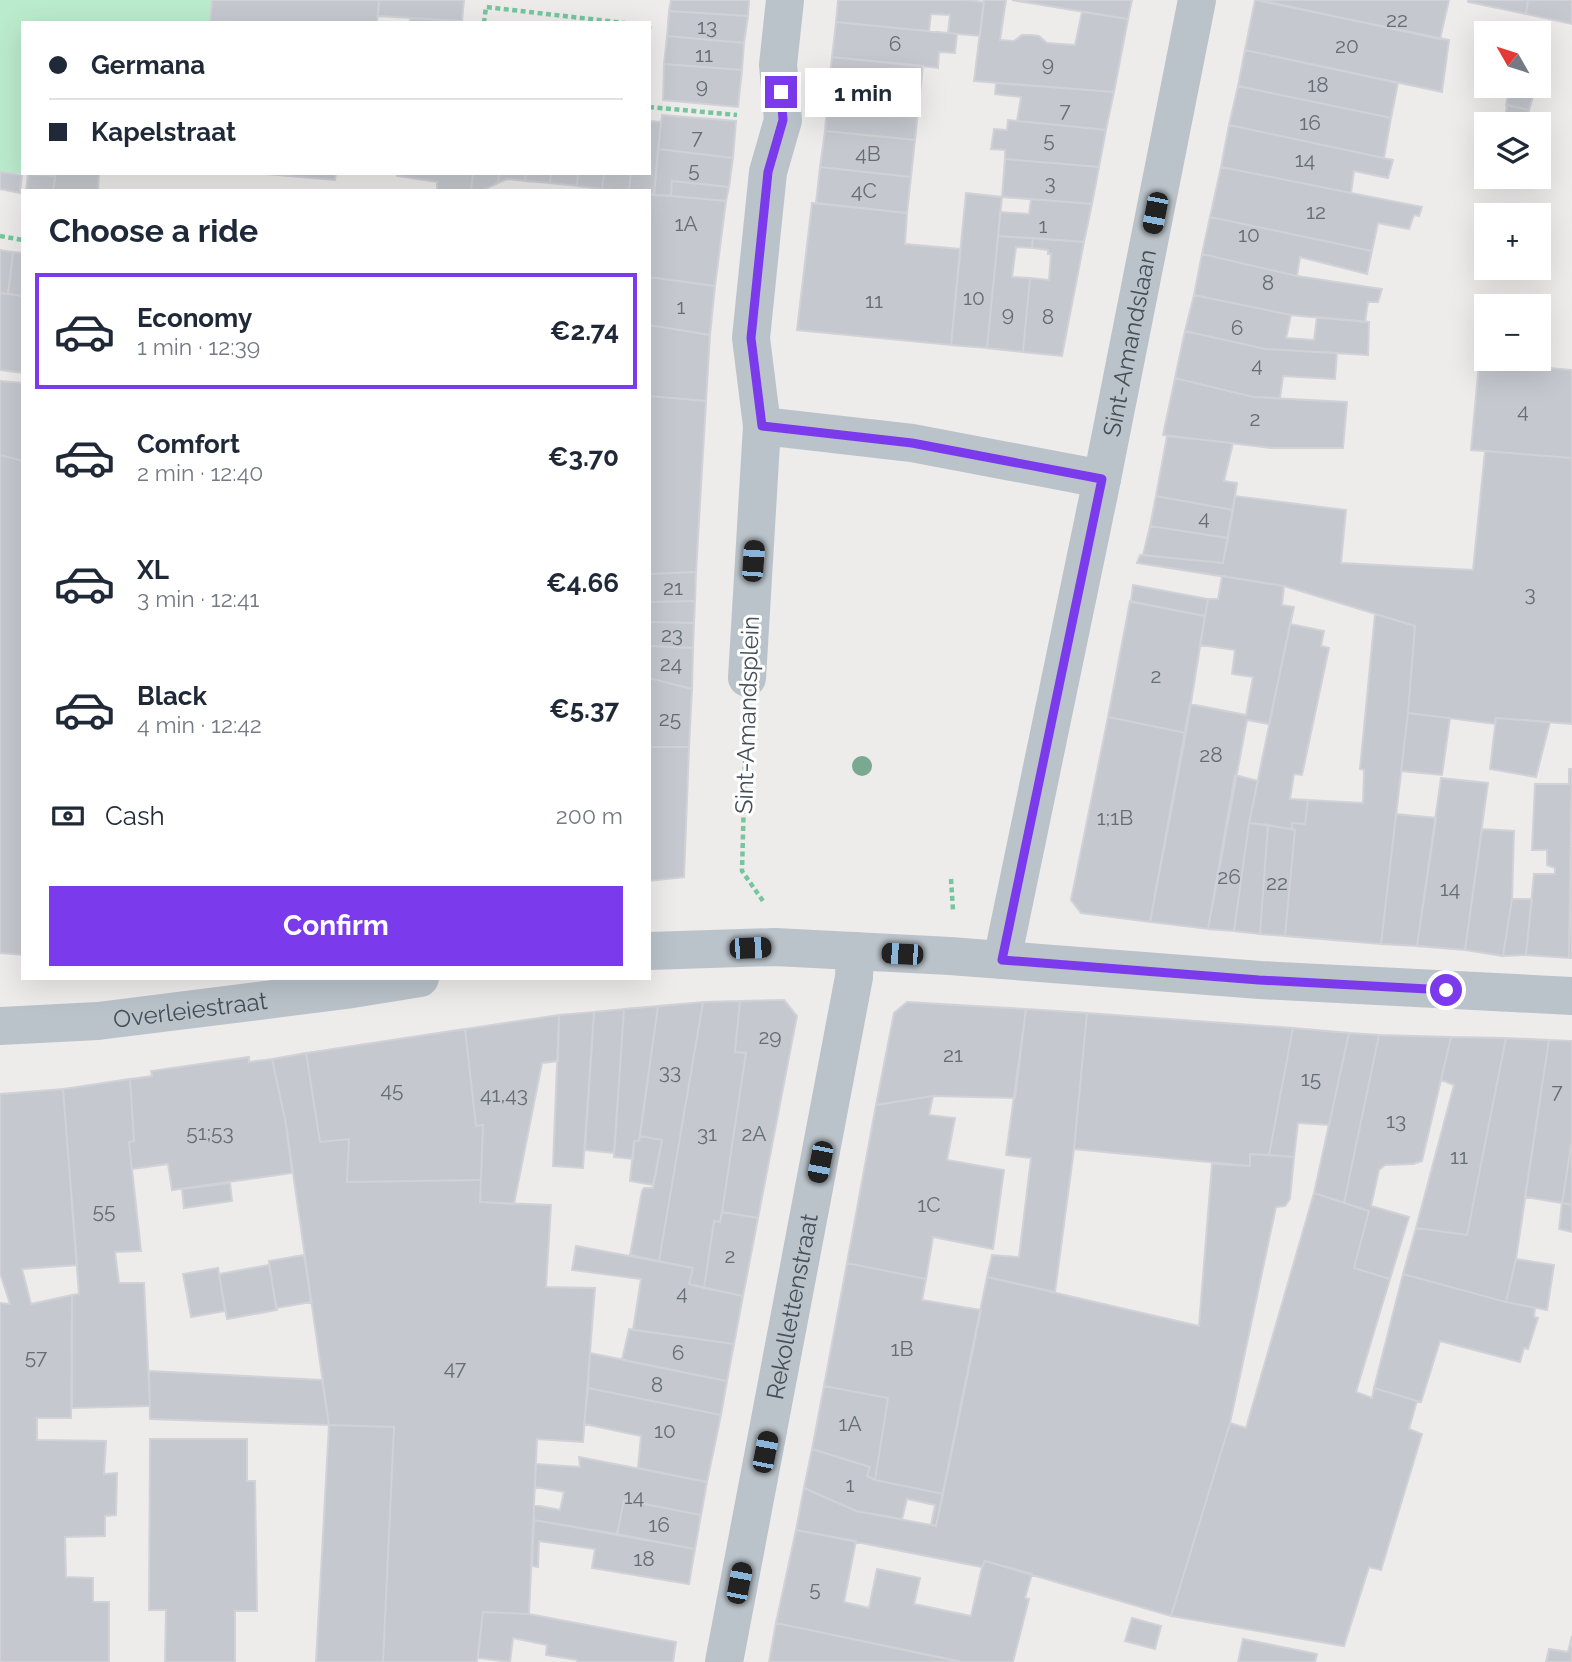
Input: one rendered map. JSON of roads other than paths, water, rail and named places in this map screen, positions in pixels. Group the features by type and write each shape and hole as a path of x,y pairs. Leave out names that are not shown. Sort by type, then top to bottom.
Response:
{"street":[{"name":"Sint-Amandsplein","path":"747,678 762,426 751,338 768,172 783,120 778,65 785,0"},
{"name":"Sint-Amandslaan","path":"1102,479 1197,0"},
{"path":"762,426 912,443 1102,479 1002,960"},
{"path":"651,951 775,947 1002,960 1273,981 1572,996"},
{"name":"Rekollettenstraat","path":"724,1662 854,977 855,951"},
{"name":"Overleiestraat","path":"0,1026 98,1021 408,980"}]}
